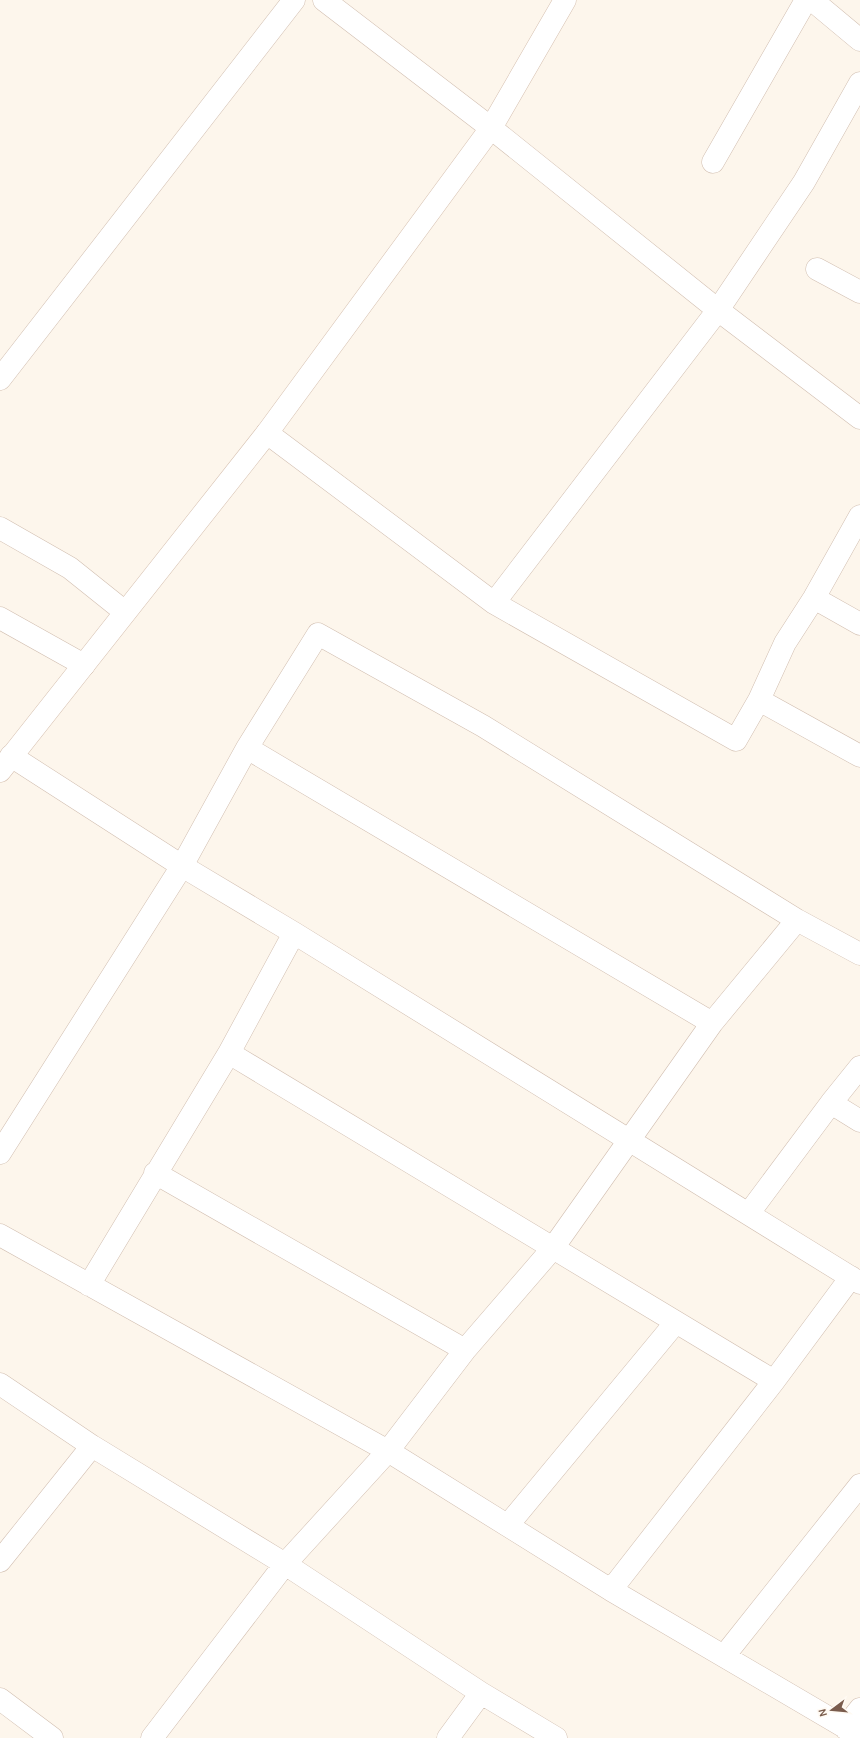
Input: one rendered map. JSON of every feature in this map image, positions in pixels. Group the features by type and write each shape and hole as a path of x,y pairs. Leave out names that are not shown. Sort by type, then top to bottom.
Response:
{"street":[{"path":"0,379 294,0"},
{"path":"324,0 491,128 718,310 860,418"},
{"path":"565,0 491,128 267,433 6,764 294,933 629,1141 749,1213 855,1280 611,1590"},
{"path":"714,162 806,0"},
{"path":"812,0 860,40"},
{"path":"494,603 718,310 804,182 860,83"},
{"path":"817,269 860,292"},
{"path":"267,433 494,603 736,740 760,700 785,643 814,598 860,516"},
{"path":"0,528 70,568 125,612"},
{"path":"814,598 860,624"},
{"path":"0,618 84,664"},
{"path":"0,1153 182,866 247,748 318,634 483,726 797,920 860,953"},
{"path":"760,700 860,756"},
{"path":"247,748 712,1023"},
{"path":"152,1738 285,1564 388,1451 465,1350 553,1248 712,1023 797,920"},
{"path":"89,1285 155,1173 229,1053 294,933"},
{"path":"229,1053 774,1381"},
{"path":"749,1213 831,1103 860,1067"},
{"path":"831,1103 860,1121"},
{"path":"155,1173 465,1350"},
{"path":"0,1235 388,1451 611,1590 852,1732 860,1709"},
{"path":"508,1525 676,1322"},
{"path":"0,1384 92,1446 285,1564 481,1693 556,1738"},
{"path":"0,1561 92,1446"},
{"path":"724,1656 860,1485"},
{"path":"448,1738 481,1693"},
{"path":"0,1700 52,1738"}]}
